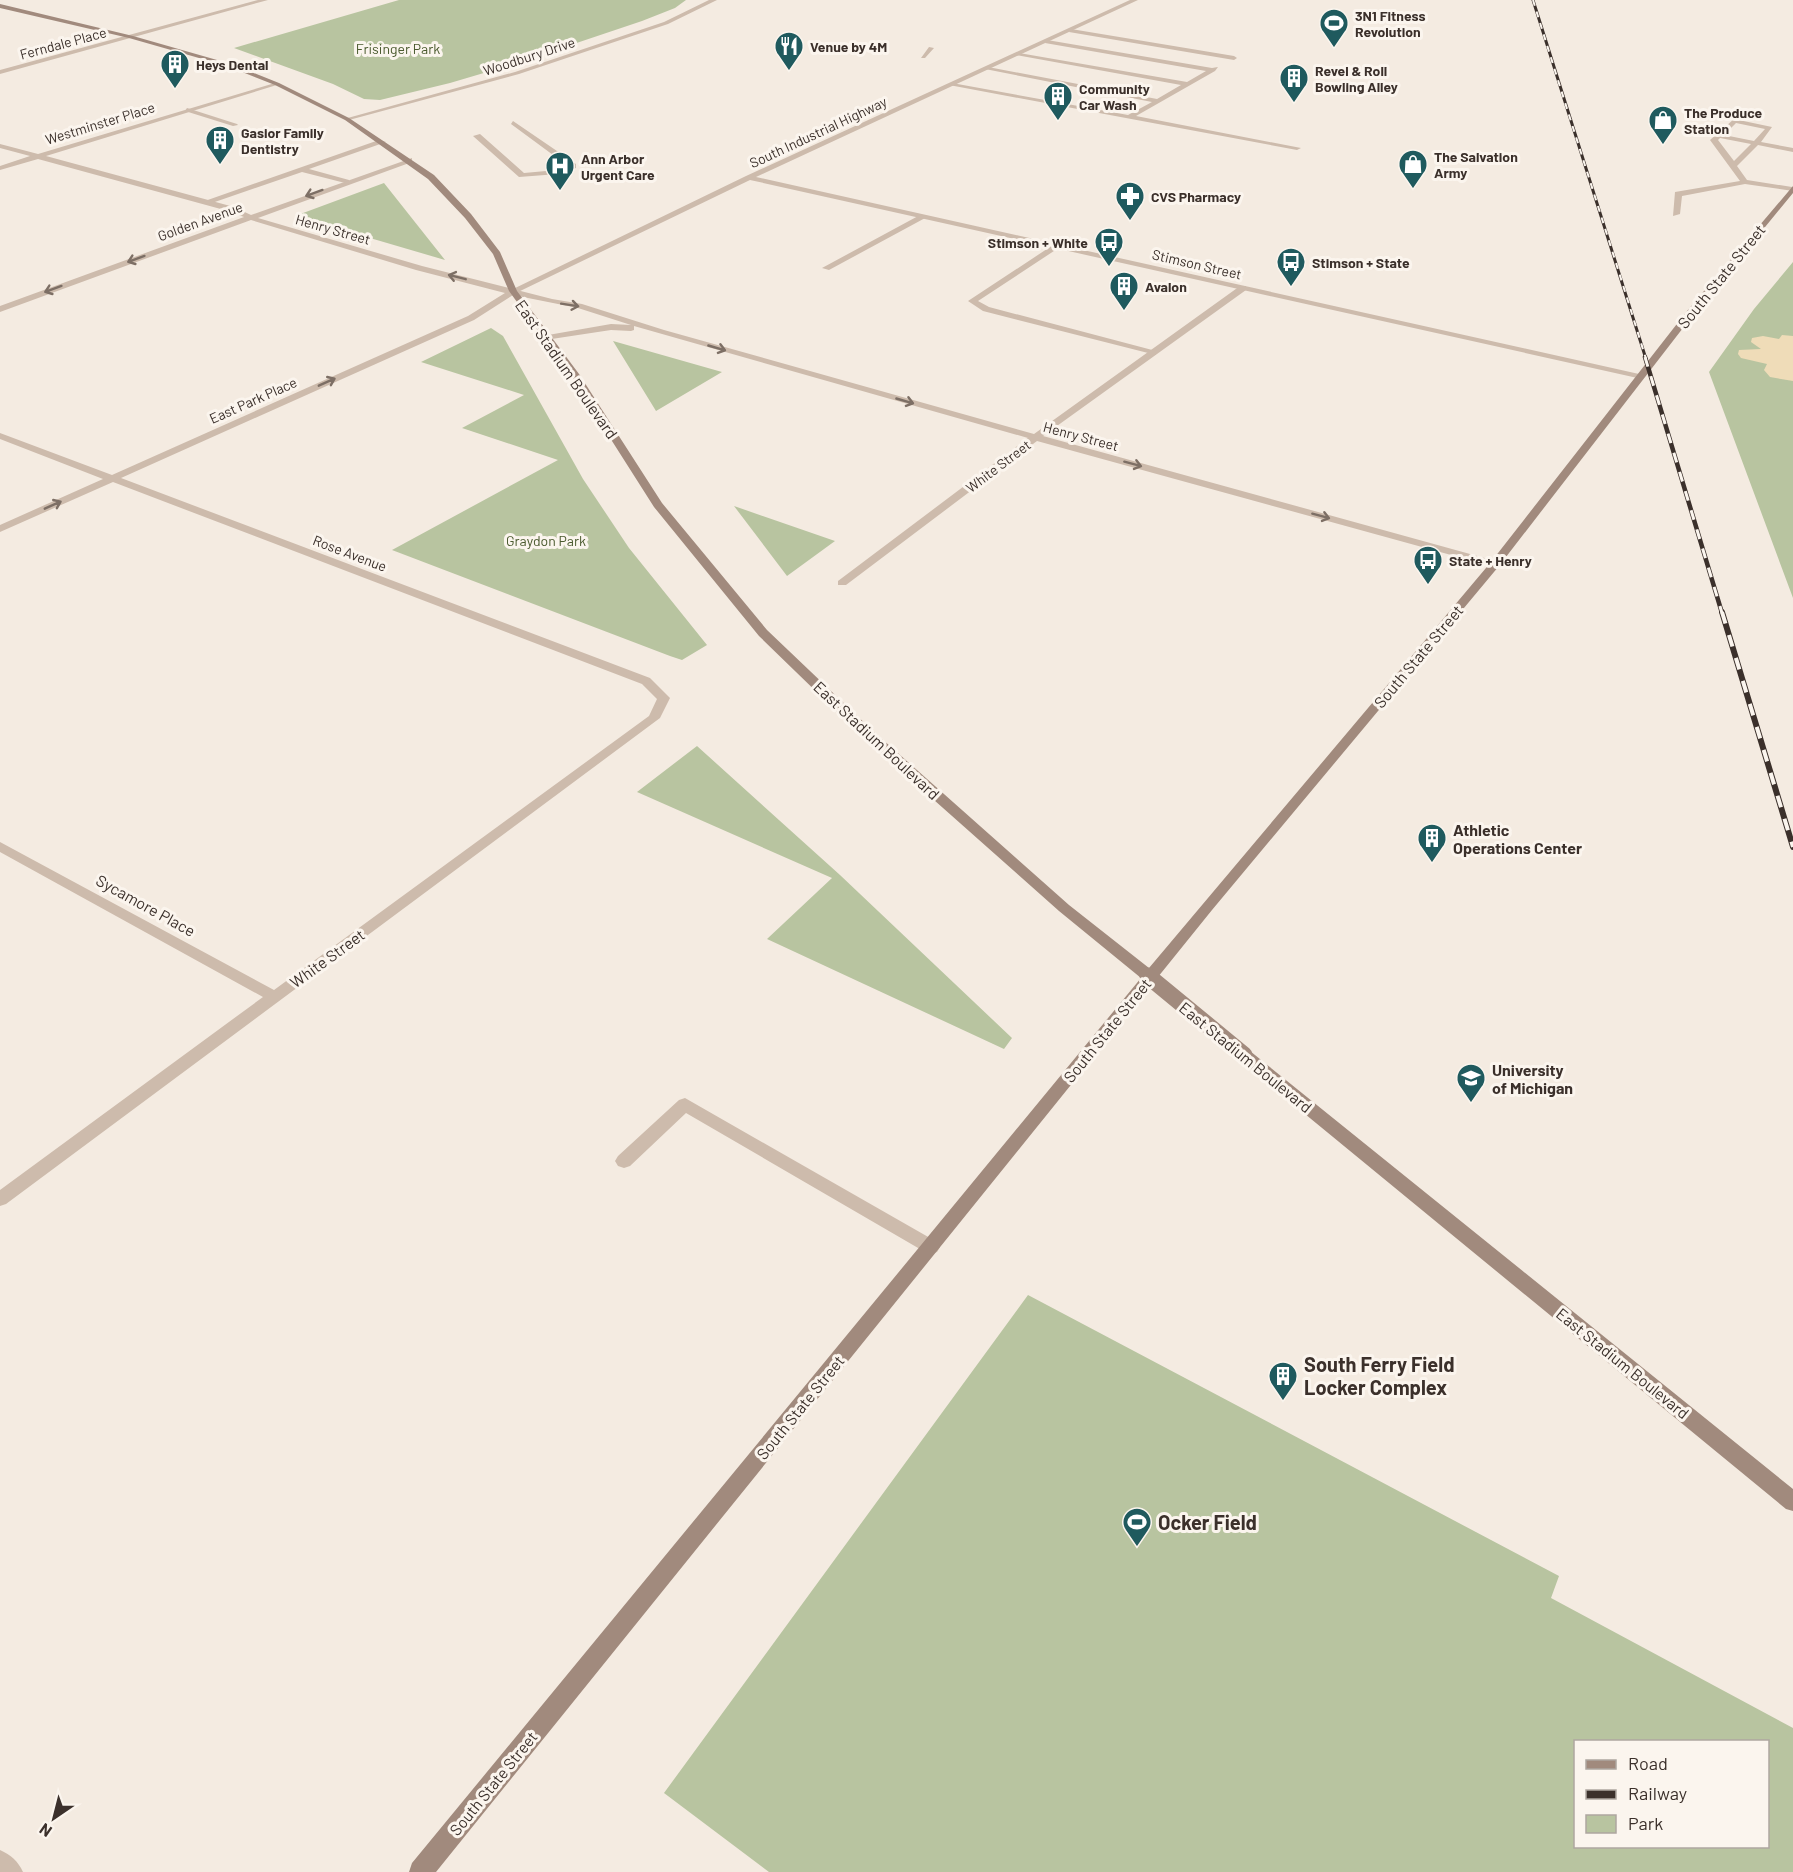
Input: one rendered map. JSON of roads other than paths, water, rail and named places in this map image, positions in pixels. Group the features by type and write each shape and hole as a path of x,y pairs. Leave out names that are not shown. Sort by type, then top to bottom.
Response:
{"main road":[{"name":"East Stadium Boulevard","path":"0,6 131,37 229,64 347,118 431,177 468,216 497,254 513,291 548,338 658,505 763,633 868,734 1064,908 1793,1502"},
{"name":"South State Street","path":"421,1872 1207,907 1495,564 1639,377 1793,188"}],"street":[{"name":"Ferndale Place","path":"0,72 265,0"},
{"name":"Woodbury Drive","path":"347,118 507,77 666,23 714,0"},
{"name":"South Industrial Highway","path":"513,291 749,178 1135,0"},
{"path":"1071,31 1234,58 1128,118"},
{"path":"1047,42 1213,70"},
{"path":"923,57 932,48"},
{"path":"1019,55 1187,84"},
{"path":"988,69 1160,100"},
{"name":"Westminster Place","path":"0,168 277,84"},
{"path":"952,85 1297,148"},
{"path":"187,110 235,124"},
{"path":"1733,166 1770,128 1734,121 1714,140 1733,166 1745,182"},
{"path":"477,136 522,175 558,172 573,166 513,123"},
{"path":"1719,136 1793,150"},
{"path":"206,202 382,142"},
{"name":"Henry Street","path":"0,146 206,202 266,224 419,268 552,302 579,306 661,332 1036,438 1495,564"},
{"name":"Golden Avenue","path":"0,309 409,160"},
{"path":"300,169 346,182"},
{"name":"Stimson Street","path":"749,178 1639,377"},
{"path":"1676,214 1678,194 1745,182 1793,188"},
{"path":"826,268 923,217"},
{"path":"1056,247 972,301 986,309 1153,353"},
{"name":"White Street","path":"842,583 1036,438 1243,288"},
{"name":"East Park Place","path":"0,529 471,318 513,291"},
{"name":"Henry Street","path":"548,338 611,327 661,332"},
{"name":"Rose Avenue","path":"0,436 646,681 664,698 654,718"},
{"name":"White Street","path":"0,1199 654,718"},
{"name":"Sycamore Place","path":"0,846 275,997"},
{"path":"624,1161 685,1104 931,1247"},
{"path":"0,1862 11,1872"}],"railway":[{"path":"1533,0 1646,359"},
{"path":"1645,357 1722,613"},
{"path":"1722,612 1793,847"}],"place":[{"name":"3N1 Fitness Revolution","path":"1334,48"},
{"name":"Venue by 4M","path":"789,72"},
{"name":"Heys Dental","path":"175,90"},
{"name":"Revel & Roll Bowling Alley","path":"1294,104"},
{"name":"Community Car Wash","path":"1058,122"},
{"name":"The Produce Station","path":"1663,146"},
{"name":"Gasior Family Dentistry","path":"220,166"},
{"name":"The Salvation Army","path":"1413,190"},
{"name":"Ann Arbor Urgent Care","path":"560,192"},
{"name":"CVS Pharmacy","path":"1130,222"},
{"name":"Stimson + White","path":"1109,268"},
{"name":"Stimson + State","path":"1291,288"},
{"name":"Avalon","path":"1124,312"},
{"name":"State + Henry","path":"1428,586"},
{"name":"Athletic Operations Center","path":"1432,864"},
{"name":"University of Michigan","path":"1471,1104"},
{"name":"South Ferry Field Locker Complex","path":"1283,1402"},
{"name":"Ocker Field","path":"1137,1548"}],"park label":[{"name":"Frisinger Park","path":"398,48"},
{"name":"Graydon Park","path":"546,540"}]}
